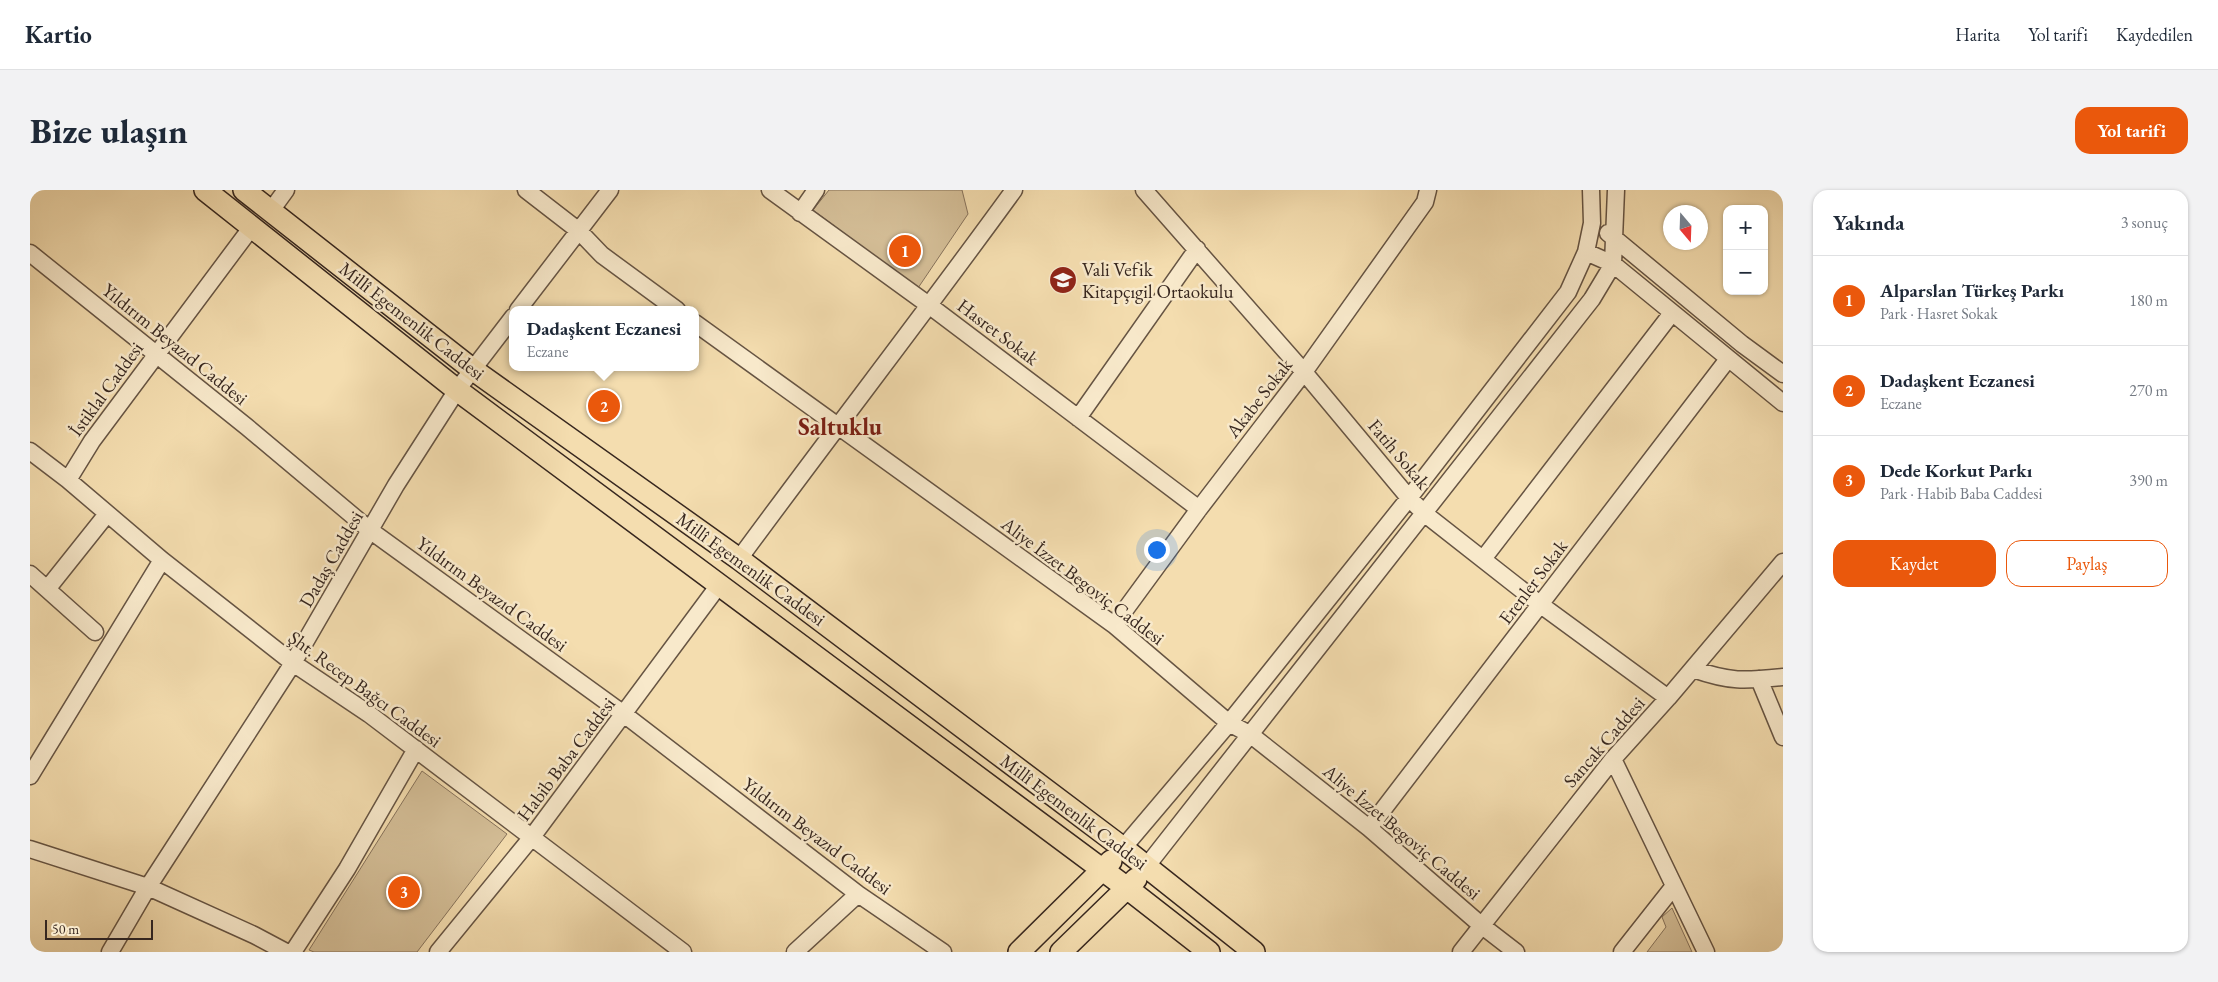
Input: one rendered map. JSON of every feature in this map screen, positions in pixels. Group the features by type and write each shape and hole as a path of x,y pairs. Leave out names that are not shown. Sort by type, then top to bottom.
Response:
{"main road":[{"name":"Millî Egemenlik Caddesi","path":"205,190 457,390 1127,888 1209,952"},
{"name":"Millî Egemenlik Caddesi","path":"244,190 472,369 739,559 1122,848 1254,952"},
{"path":"1018,952 1122,848"},
{"path":"1061,952 1146,867"}],"street":[{"path":"270,212 286,190"},
{"path":"526,190 579,231 602,255 672,306"},
{"path":"521,306 610,190"},
{"name":"Hasret Sokak","path":"770,190 930,306 1199,509"},
{"path":"800,213 816,190"},
{"path":"739,559 837,426 930,306 1014,190"},
{"name":"Fatih Sokak","path":"1144,190 1304,372 1409,498 1425,514 1541,604 1668,698"},
{"name":"Akabe Sokak","path":"1114,625 1199,509 1304,372 1426,202 1428,190"},
{"path":"1122,848 1228,722 1409,498 1568,292 1586,252 1592,223 1591,190"},
{"path":"1146,867 1592,299 1613,264 1616,190"},
{"path":"1592,223 1614,237 1742,344 1783,374"},
{"name":"İstiklal Caddesi","path":"68,480 92,441 155,354 251,228"},
{"path":"1078,418 1196,249"},
{"path":"1586,252 1613,264 1783,403"},
{"name":"Yıldırım Beyazıd Caddesi","path":"30,253 371,531 624,715 858,894 943,952"},
{"path":"1482,559 1672,313"},
{"name":"Dadaş Caddesi","path":"110,952 148,887 293,663 396,485 457,390 509,322"},
{"name":"Aliye İzzet Begoviç Caddesi","path":"699,326 1114,625 1228,722 1251,735 1369,828 1481,925 1516,952"},
{"name":"Erenler Sokak","path":"1369,828 1728,359"},
{"name":"Şht. Recep Bağcı Caddesi","path":"30,451 68,480 162,560 293,663 369,714 683,952"},
{"path":"48,588 107,514"},
{"path":"30,776 162,560"},
{"name":"Sancak Caddesi","path":"1461,952 1613,759 1668,698 1783,562"},
{"path":"30,574 48,588 69,610 95,632"},
{"name":"Habib Baba Caddesi","path":"438,952 532,837 719,586"},
{"path":"1693,668 1718,678 1736,681 1783,677"},
{"path":"1760,679 1783,737"},
{"path":"292,952 347,869 416,749"},
{"path":"1613,759 1706,952"},
{"path":"30,849 148,887 254,935 286,952"},
{"path":"1622,952 1674,886"},
{"path":"795,952 858,894"}],"shaded area":[{"path":"829,190 962,190 968,214 918,288 813,210"},
{"path":"422,771 507,834 417,952 314,952 309,950"},
{"path":"1672,908 1692,952 1647,952 1666,927 1662,917"}],"place":[{"name":"Alparslan Türkeş Parkı","path":"905,251"},
{"name":"Vali Vefik Kitapçıgil Ortaokulu","path":"1063,280"},
{"name":"Dadaşkent Eczanesi","path":"604,406"},
{"name":"Dede Korkut Parkı","path":"404,892"}],"district":[{"name":"Saltuklu","path":"840,426"}]}
